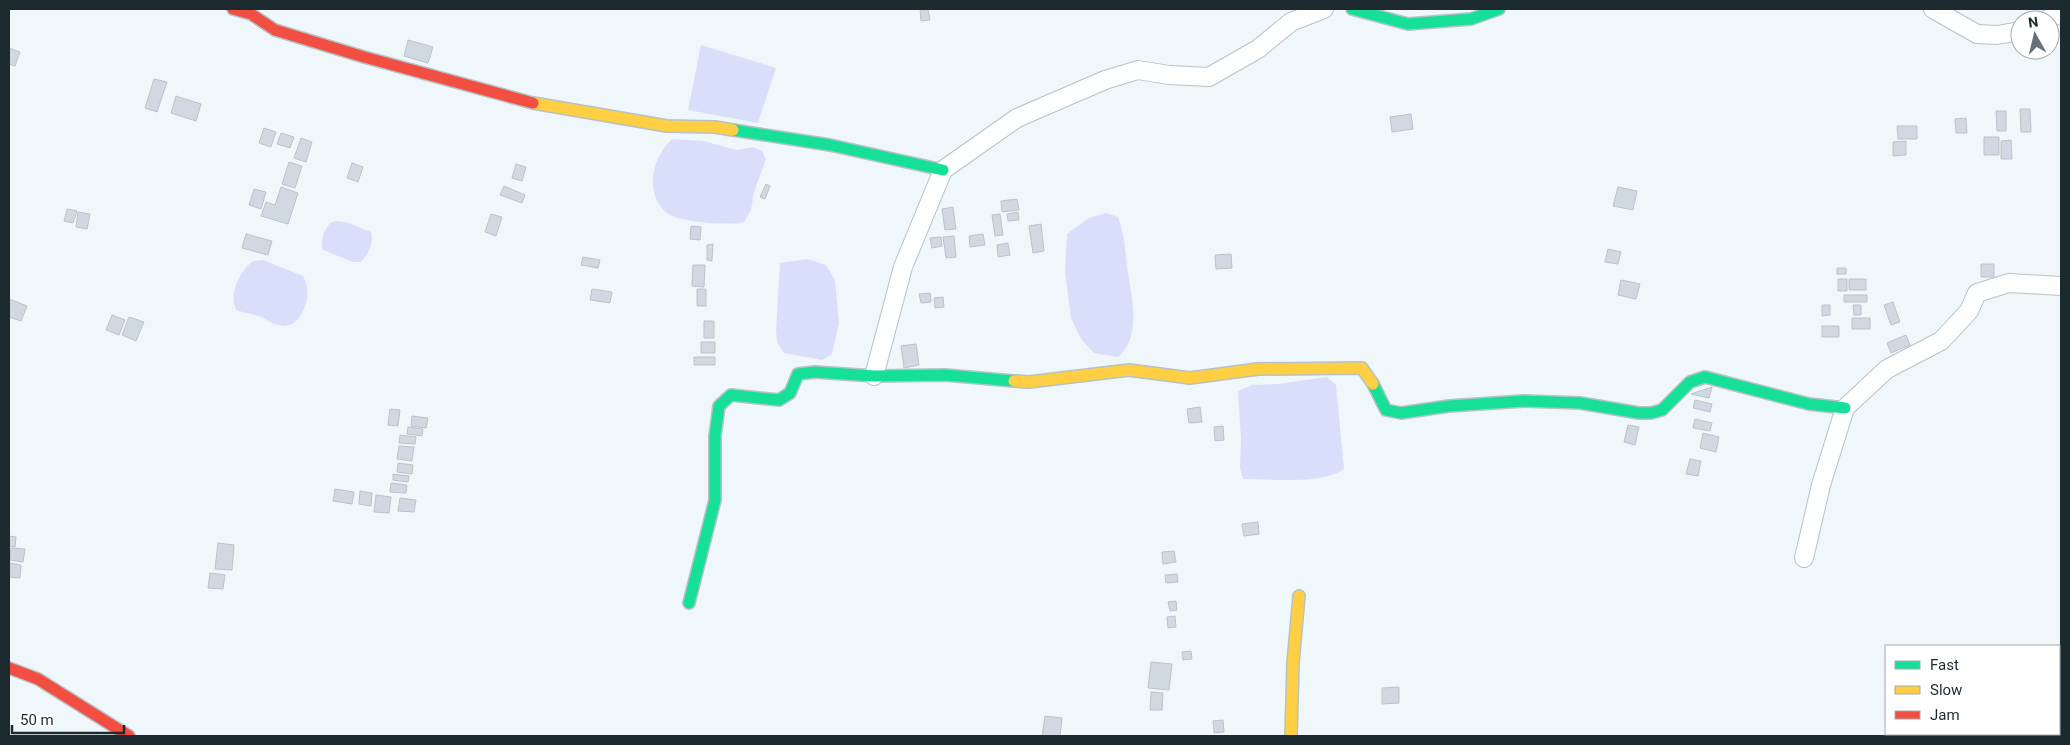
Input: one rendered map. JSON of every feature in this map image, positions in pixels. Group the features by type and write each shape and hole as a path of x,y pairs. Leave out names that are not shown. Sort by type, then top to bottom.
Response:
{"street":[{"path":"233,9 251,14 275,30 364,57 543,106 667,126 715,127 830,145 943,170"},
{"path":"874,376 903,267 943,170 1017,118 1105,80 1138,70 1169,75 1209,77 1258,49 1291,22 1324,9"},
{"path":"1352,9 1408,24 1429,20 1471,19 1499,9"},
{"path":"1933,9 1977,34 2010,33"},
{"path":"1804,558 1821,485 1845,408 1887,369 1941,341 1969,311 1978,293 2009,284 2061,286"},
{"path":"690,603 715,500 715,436 719,406 731,395 779,400 790,393 798,374 815,372 874,376 945,375 1029,382 1129,370 1190,378 1258,369 1362,368 1372,378 1379,398 1386,410 1401,413 1449,406 1524,401 1580,402 1639,413 1651,413 1662,410 1690,382 1705,378 1809,404 1845,408"},
{"path":"1291,736 1293,663 1299,596"},
{"path":"9,668 38,679 129,736"}],"water":[{"path":"701,45 776,68 758,123 688,110"},
{"path":"672,139 703,141 737,150 753,147 762,151 766,159 754,192 751,210 744,222 716,223 682,219 668,214 660,206 655,197 653,176 659,156"},
{"path":"1106,213 1118,217 1124,242 1133,302 1131,338 1126,348 1118,357 1094,353 1081,339 1071,318 1065,272 1067,234 1089,218"},
{"path":"336,221 346,222 371,232 370,248 361,262 353,262 323,250 322,239 324,232 330,223"},
{"path":"808,259 826,265 835,280 839,323 832,354 822,360 784,353 777,342 780,263"},
{"path":"263,260 303,276 305,279 307,287 306,302 301,314 293,324 288,326 277,325 260,317 236,310 234,303 235,290 243,271 253,261"},
{"path":"1327,377 1336,385 1344,469 1334,474 1309,479 1243,479 1240,468 1241,439 1238,391 1252,385 1278,384"}],"building":[{"path":"920,9 928,9 930,20 921,21"},
{"path":"408,40 433,47 428,63 404,56"},
{"path":"9,48 20,52 15,66 9,64"},
{"path":"154,79 167,82 157,112 145,108"},
{"path":"176,96 201,104 196,121 171,113"},
{"path":"2020,109 2030,109 2031,132 2021,132"},
{"path":"1996,111 2006,111 2006,131 1997,131"},
{"path":"1411,114 1413,129 1392,132 1390,117"},
{"path":"1966,118 1967,133 1956,133 1955,119"},
{"path":"1897,126 1917,126 1917,139 1898,139"},
{"path":"264,128 276,132 271,147 259,143"},
{"path":"281,133 294,137 290,148 277,144"},
{"path":"1984,137 1999,137 1999,155 1984,155"},
{"path":"301,138 312,142 306,162 294,158"},
{"path":"2011,140 2012,159 2001,159 2001,141"},
{"path":"1906,141 1906,155 1893,156 1893,142"},
{"path":"289,162 302,166 295,188 282,184"},
{"path":"352,163 363,167 358,182 347,178"},
{"path":"516,164 526,167 522,181 512,178"},
{"path":"766,184 770,186 765,199 760,197"},
{"path":"504,186 525,195 522,203 500,195"},
{"path":"281,187 298,193 288,224 261,216 266,202 275,205"},
{"path":"1618,187 1637,191 1633,210 1613,206"},
{"path":"254,189 266,192 261,209 249,205"},
{"path":"1017,199 1019,210 1002,212 1001,201"},
{"path":"953,207 956,229 945,230 942,209"},
{"path":"67,209 77,211 73,223 64,221"},
{"path":"78,212 90,214 87,229 76,227"},
{"path":"1018,212 1019,220 1008,221 1007,214"},
{"path":"491,214 502,217 496,236 485,232"},
{"path":"1000,214 1003,235 995,236 992,215"},
{"path":"1041,224 1044,251 1033,253 1029,226"},
{"path":"691,226 701,227 700,240 690,239"},
{"path":"246,234 272,241 268,255 242,248"},
{"path":"983,234 985,245 970,247 969,236"},
{"path":"954,236 956,257 946,258 943,237"},
{"path":"941,237 942,246 932,248 930,238"},
{"path":"1008,243 1010,255 998,257 997,245"},
{"path":"713,244 712,261 707,260 707,245"},
{"path":"1608,249 1621,252 1618,264 1605,262"},
{"path":"1231,254 1232,268 1216,269 1215,255"},
{"path":"583,257 600,260 598,268 581,265"},
{"path":"1981,264 1994,264 1994,277 1981,277"},
{"path":"693,265 705,265 704,287 692,286"},
{"path":"1837,268 1846,268 1846,274 1837,274"},
{"path":"1838,279 1847,279 1847,291 1838,291"},
{"path":"1849,279 1866,279 1866,290 1849,290"},
{"path":"1621,280 1640,284 1636,299 1618,295"},
{"path":"592,289 612,292 610,303 590,300"},
{"path":"697,289 706,289 706,306 697,306"},
{"path":"930,293 931,302 921,303 919,294"},
{"path":"1844,295 1867,295 1867,302 1844,302"},
{"path":"943,297 944,307 935,308 934,298"},
{"path":"9,299 27,306 21,321 9,317"},
{"path":"1893,302 1900,322 1891,325 1884,305"},
{"path":"1822,305 1830,305 1830,315 1822,316"},
{"path":"1853,305 1861,305 1861,315 1854,315"},
{"path":"112,315 125,320 119,335 106,330"},
{"path":"129,317 144,322 136,341 122,335"},
{"path":"1852,318 1870,318 1870,329 1852,329"},
{"path":"704,321 714,321 714,338 704,338"},
{"path":"1822,326 1839,326 1839,337 1822,337"},
{"path":"1906,335 1910,345 1891,353 1887,343"},
{"path":"701,342 715,342 715,353 701,353"},
{"path":"916,344 919,365 904,368 901,346"},
{"path":"694,357 715,357 715,365 694,365"},
{"path":"1712,387 1709,398 1691,394"},
{"path":"1695,400 1712,404 1710,412 1693,408"},
{"path":"1200,407 1202,422 1189,423 1187,409"},
{"path":"390,409 400,410 398,426 388,425"},
{"path":"412,416 428,418 426,428 411,426"},
{"path":"1695,419 1712,423 1710,431 1693,428"},
{"path":"1628,425 1639,427 1635,445 1624,442"},
{"path":"1223,426 1224,440 1215,441 1214,427"},
{"path":"408,427 423,429 422,436 407,434"},
{"path":"1703,433 1719,437 1716,452 1700,448"},
{"path":"400,435 416,437 415,444 399,443"},
{"path":"399,446 414,447 412,461 397,459"},
{"path":"1690,459 1701,461 1698,476 1686,474"},
{"path":"398,463 413,465 412,474 397,472"},
{"path":"393,474 409,476 408,482 393,480"},
{"path":"391,483 407,485 406,493 390,492"},
{"path":"335,489 354,492 352,504 333,501"},
{"path":"360,491 372,493 371,506 359,504"},
{"path":"376,495 391,497 389,513 374,512"},
{"path":"400,498 416,500 414,512 398,511"},
{"path":"1258,522 1259,534 1244,536 1242,524"},
{"path":"9,536 16,537 15,547 9,546"},
{"path":"218,543 234,545 232,570 215,569"},
{"path":"11,548 25,549 23,562 10,560"},
{"path":"1174,551 1176,562 1163,564 1162,552"},
{"path":"10,563 21,565 20,578 9,577"},
{"path":"210,573 225,575 223,589 208,588"},
{"path":"1177,574 1178,582 1166,583 1165,575"},
{"path":"1176,601 1177,610 1170,611 1168,602"},
{"path":"1175,616 1176,627 1168,628 1167,617"},
{"path":"1191,651 1192,659 1183,660 1182,652"},
{"path":"1151,662 1172,664 1169,690 1148,688"},
{"path":"1399,687 1399,703 1382,704 1382,688"},
{"path":"1151,692 1163,693 1162,710 1150,710"},
{"path":"1045,716 1062,718 1060,736 1042,736"},
{"path":"1223,720 1224,732 1214,733 1213,721"}],"traffic: fast":[{"path":"1352,9 1408,24 1471,19 1499,9"},
{"path":"733,130 830,145 943,170"},
{"path":"689,603 715,500 715,436 719,406 731,395 779,400 790,393 798,374 815,372 874,376 945,375 1014,381"},
{"path":"1373,384 1386,410 1401,413 1449,406 1524,401 1580,403 1639,413 1651,413 1662,410 1690,382 1705,377 1809,404 1845,408"}],"traffic: slow":[{"path":"533,103 667,126 715,127 733,130"},
{"path":"1014,381 1029,382 1129,370 1190,378 1258,369 1362,368 1373,384"},
{"path":"1291,736 1293,663 1299,596"}],"traffic: jam":[{"path":"233,9 251,14 275,30 364,57 533,103"},
{"path":"9,668 38,679 129,736"}]}
